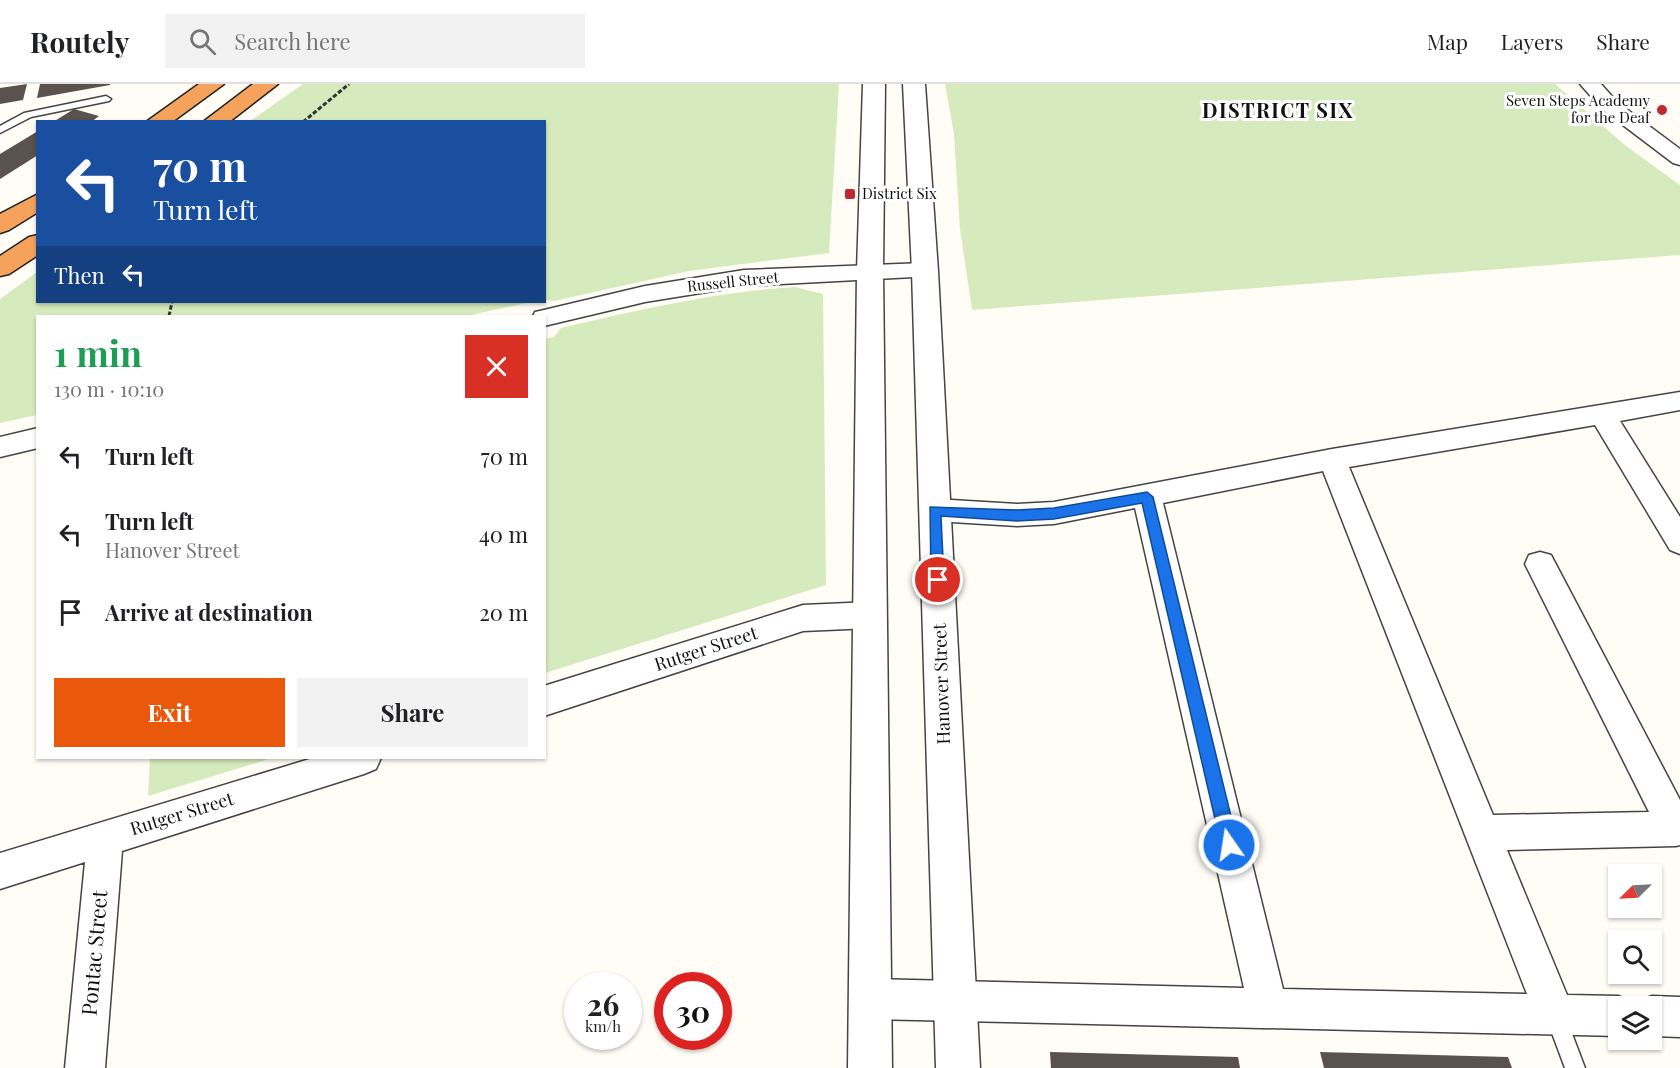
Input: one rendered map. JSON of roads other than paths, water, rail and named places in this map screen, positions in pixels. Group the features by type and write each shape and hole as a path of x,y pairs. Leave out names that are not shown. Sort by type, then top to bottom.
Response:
{"highway":[{"path":"160,120 213,84"},
{"path":"217,120 267,84"},
{"path":"0,225 36,202"},
{"path":"0,268 36,244"}],"street":[{"path":"870,1068 870,271 874,84"},
{"name":"Hanover Street","path":"914,84 925,271 958,1068"},
{"path":"1590,84 1610,106 1680,159"},
{"name":"Russell Street","path":"546,318 696,285 744,278 870,271 925,271"},
{"path":"934,510 1017,516 1054,513 1147,497 1332,459 1680,401"},
{"path":"1602,414 1680,542"},
{"path":"0,447 36,438"},
{"path":"1332,459 1555,1014"},
{"path":"1147,497 1268,1008"},
{"path":"1482,833 1676,829 1540,564"},
{"name":"Rutger Street","path":"546,699 803,618 827,615 871,615"},
{"name":"Rutger Street","path":"0,871 361,759"},
{"name":"Pontac Street","path":"85,1068 105,839"},
{"path":"870,999 1608,1016"},
{"path":"1662,1016 1680,1017"}],"lane":[{"path":"0,130 34,113 106,99"},
{"path":"1555,1014 1575,1068"}],"place":[{"name":"Seven Steps Academy for the Deaf","path":"1662,110"},
{"name":"District Six","path":"850,194"}],"district":[{"name":"DISTRICT SIX","path":"1278,111"}]}
